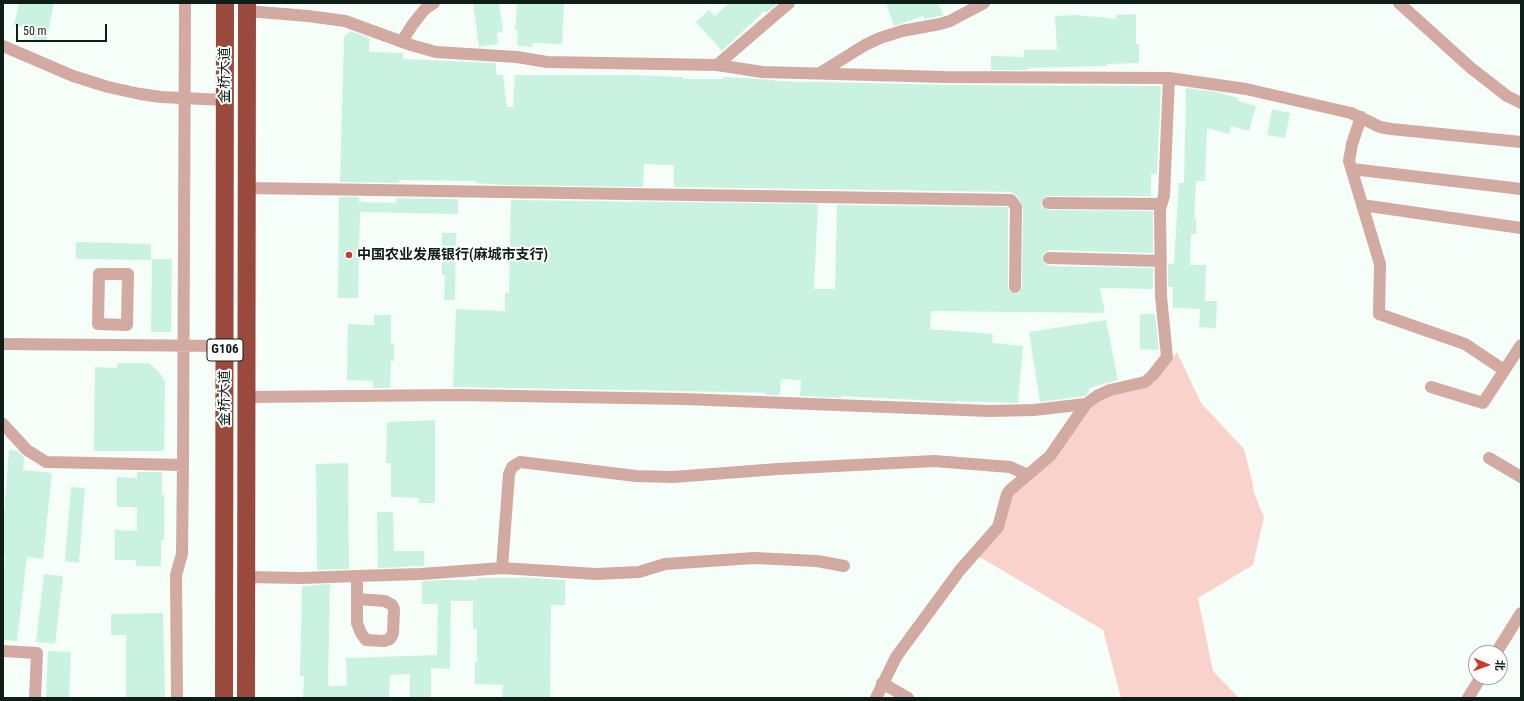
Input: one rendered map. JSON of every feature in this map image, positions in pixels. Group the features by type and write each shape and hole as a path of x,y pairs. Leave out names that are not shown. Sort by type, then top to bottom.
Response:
{"highway":[{"name":"金桥大道","path":"224,698 225,3"},
{"name":"金桥大道","path":"246,698 247,7"}],"street":[{"path":"177,698 176,575 182,554 185,3"},
{"path":"402,41 425,9 434,3"},
{"path":"717,65 790,3"},
{"path":"820,74 865,45 880,38 902,31 950,21 984,3"},
{"path":"1399,3 1471,68 1507,96 1521,103"},
{"path":"247,7 344,21 436,52 516,57 547,62 717,65 762,72 820,74 945,77 1169,78 1246,89 1351,113 1361,116 1380,126 1391,129 1521,142"},
{"path":"3,46 73,76 108,87 140,94 225,100"},
{"path":"876,698 896,657 960,570 998,527 1007,494 1010,490 1050,456 1086,404 1097,396 1110,390 1145,382 1152,376 1167,357 1162,296 1160,209 1164,196 1169,78"},
{"path":"1361,116 1352,144 1349,161 1380,264 1379,314 1465,344 1504,370"},
{"path":"1352,169 1521,189"},
{"path":"247,188 1010,200 1016,206 1014,287"},
{"path":"1048,203 1161,204"},
{"path":"1362,205 1521,228"},
{"path":"1049,258 1161,261"},
{"path":"126,345 127,325 128,274 99,274 98,324 127,325"},
{"path":"3,344 225,346"},
{"path":"1431,387 1483,402 1521,345"},
{"path":"247,397 467,395 684,399 989,411 1034,410 1086,404"},
{"path":"3,424 19,444 46,462 183,465"},
{"path":"1489,458 1521,477"},
{"path":"502,568 509,474 512,467 520,462 636,476 672,477 778,469 934,461 1010,467 1028,475"},
{"path":"246,577 302,578 421,574 502,568 596,574 639,572 665,564 754,558 809,560 844,566"},
{"path":"357,599 358,576"},
{"path":"1501,645 1521,613"},
{"path":"3,651 37,653 35,698"},
{"path":"882,683 908,698"},
{"path":"1468,698 1476,685"}],"shaded area":[{"path":"1177,352 1201,403 1244,449 1254,493 1264,517 1253,565 1198,598 1213,671 1239,698 1121,698 1103,630 978,556 1011,496 1088,408 1102,397 1154,383"}],"building":[{"path":"19,3 54,3 46,42 33,40 35,29 14,25"},
{"path":"473,3 499,3 503,32 497,33 498,44 479,47"},
{"path":"517,3 564,3 562,44 533,43 532,47 517,46 518,30 515,31"},
{"path":"729,3 778,3 766,13 764,11 722,51 696,22 709,10 715,16"},
{"path":"886,3 938,3 944,15 925,19 923,16 894,26"},
{"path":"1136,14 1136,44 1139,44 1139,63 1107,64 1107,66 1028,68 1028,70 991,70 991,56 1024,57 1024,50 1057,50 1055,16 1077,15 1116,19 1116,15"},
{"path":"350,31 369,38 369,52 403,53 403,59 496,63 496,75 503,75 507,107 513,107 515,75 636,75 683,77 683,79 723,79 723,77 775,81 954,85 1161,86 1157,174 1151,174 1151,196 1048,196 1044,197 1041,203 1042,207 1048,210 1153,211 1153,253 1049,250 1043,254 1042,258 1045,264 1049,266 1153,268 1153,289 1100,288 1105,313 931,311 930,329 993,334 992,343 1023,346 1018,403 955,402 841,396 841,398 800,396 801,380 781,379 780,395 730,392 453,387 456,309 505,311 505,293 509,293 511,200 818,204 814,289 835,289 837,205 1007,207 1008,287 1009,291 1015,294 1019,293 1022,287 1023,207 1017,196 1011,192 674,187 674,165 644,164 643,187 504,185 475,183 475,181 399,180 399,183 340,182 344,37"},
{"path":"1186,88 1216,92 1238,98 1238,101 1256,106 1249,131 1231,126 1229,134 1207,128 1205,181 1196,181 1194,218 1196,218 1196,234 1191,234 1190,265 1206,265 1205,301 1217,301 1216,328 1199,327 1200,309 1173,308 1173,287 1168,287 1168,264 1174,264 1179,183 1184,183"},
{"path":"1272,109 1290,113 1285,138 1267,135"},
{"path":"339,197 359,197 359,202 396,203 396,198 458,199 458,214 360,212 358,298 338,298"},
{"path":"442,233 456,233 455,300 444,300 445,275 442,275"},
{"path":"76,242 151,244 151,260 76,259"},
{"path":"152,259 172,259 171,332 151,332"},
{"path":"1140,314 1155,314 1159,350 1140,349"},
{"path":"374,315 391,315 391,344 394,344 394,361 391,361 390,388 373,388 373,381 347,380 348,324 374,325"},
{"path":"1106,320 1118,380 1089,388 1089,392 1085,396 1040,402 1029,332"},
{"path":"117,363 149,363 162,376 165,382 164,451 94,451 95,367 117,368"},
{"path":"435,420 435,503 419,503 419,498 391,497 391,463 386,463 387,422"},
{"path":"9,450 18,451 24,457 23,470 52,473 43,559 27,557 17,641 3,640 3,575 5,558 3,557 3,526"},
{"path":"348,463 349,569 317,570 316,464"},
{"path":"137,472 162,472 162,495 164,495 164,540 161,540 161,566 136,566 136,560 115,560 115,530 137,531 137,507 117,507 117,477 137,478"},
{"path":"71,487 85,488 79,563 65,561"},
{"path":"377,512 393,512 394,551 424,551 424,566 378,568"},
{"path":"44,574 63,576 55,644 36,642"},
{"path":"520,577 565,580 565,605 551,605 550,698 502,698 503,685 475,684 477,629 473,629 473,601 451,601 450,669 431,668 431,698 410,698 410,674 390,675 389,698 303,698 304,676 300,676 302,586 330,584 328,686 347,686 346,658 437,655 438,604 422,604 422,581 477,580 477,578"},
{"path":"163,613 165,698 126,698 126,635 111,635 111,614"},
{"path":"48,651 71,652 69,698 46,698"}],"place":[{"name":"中国农业发展银行(麻城市支行)","path":"349,255"}]}
